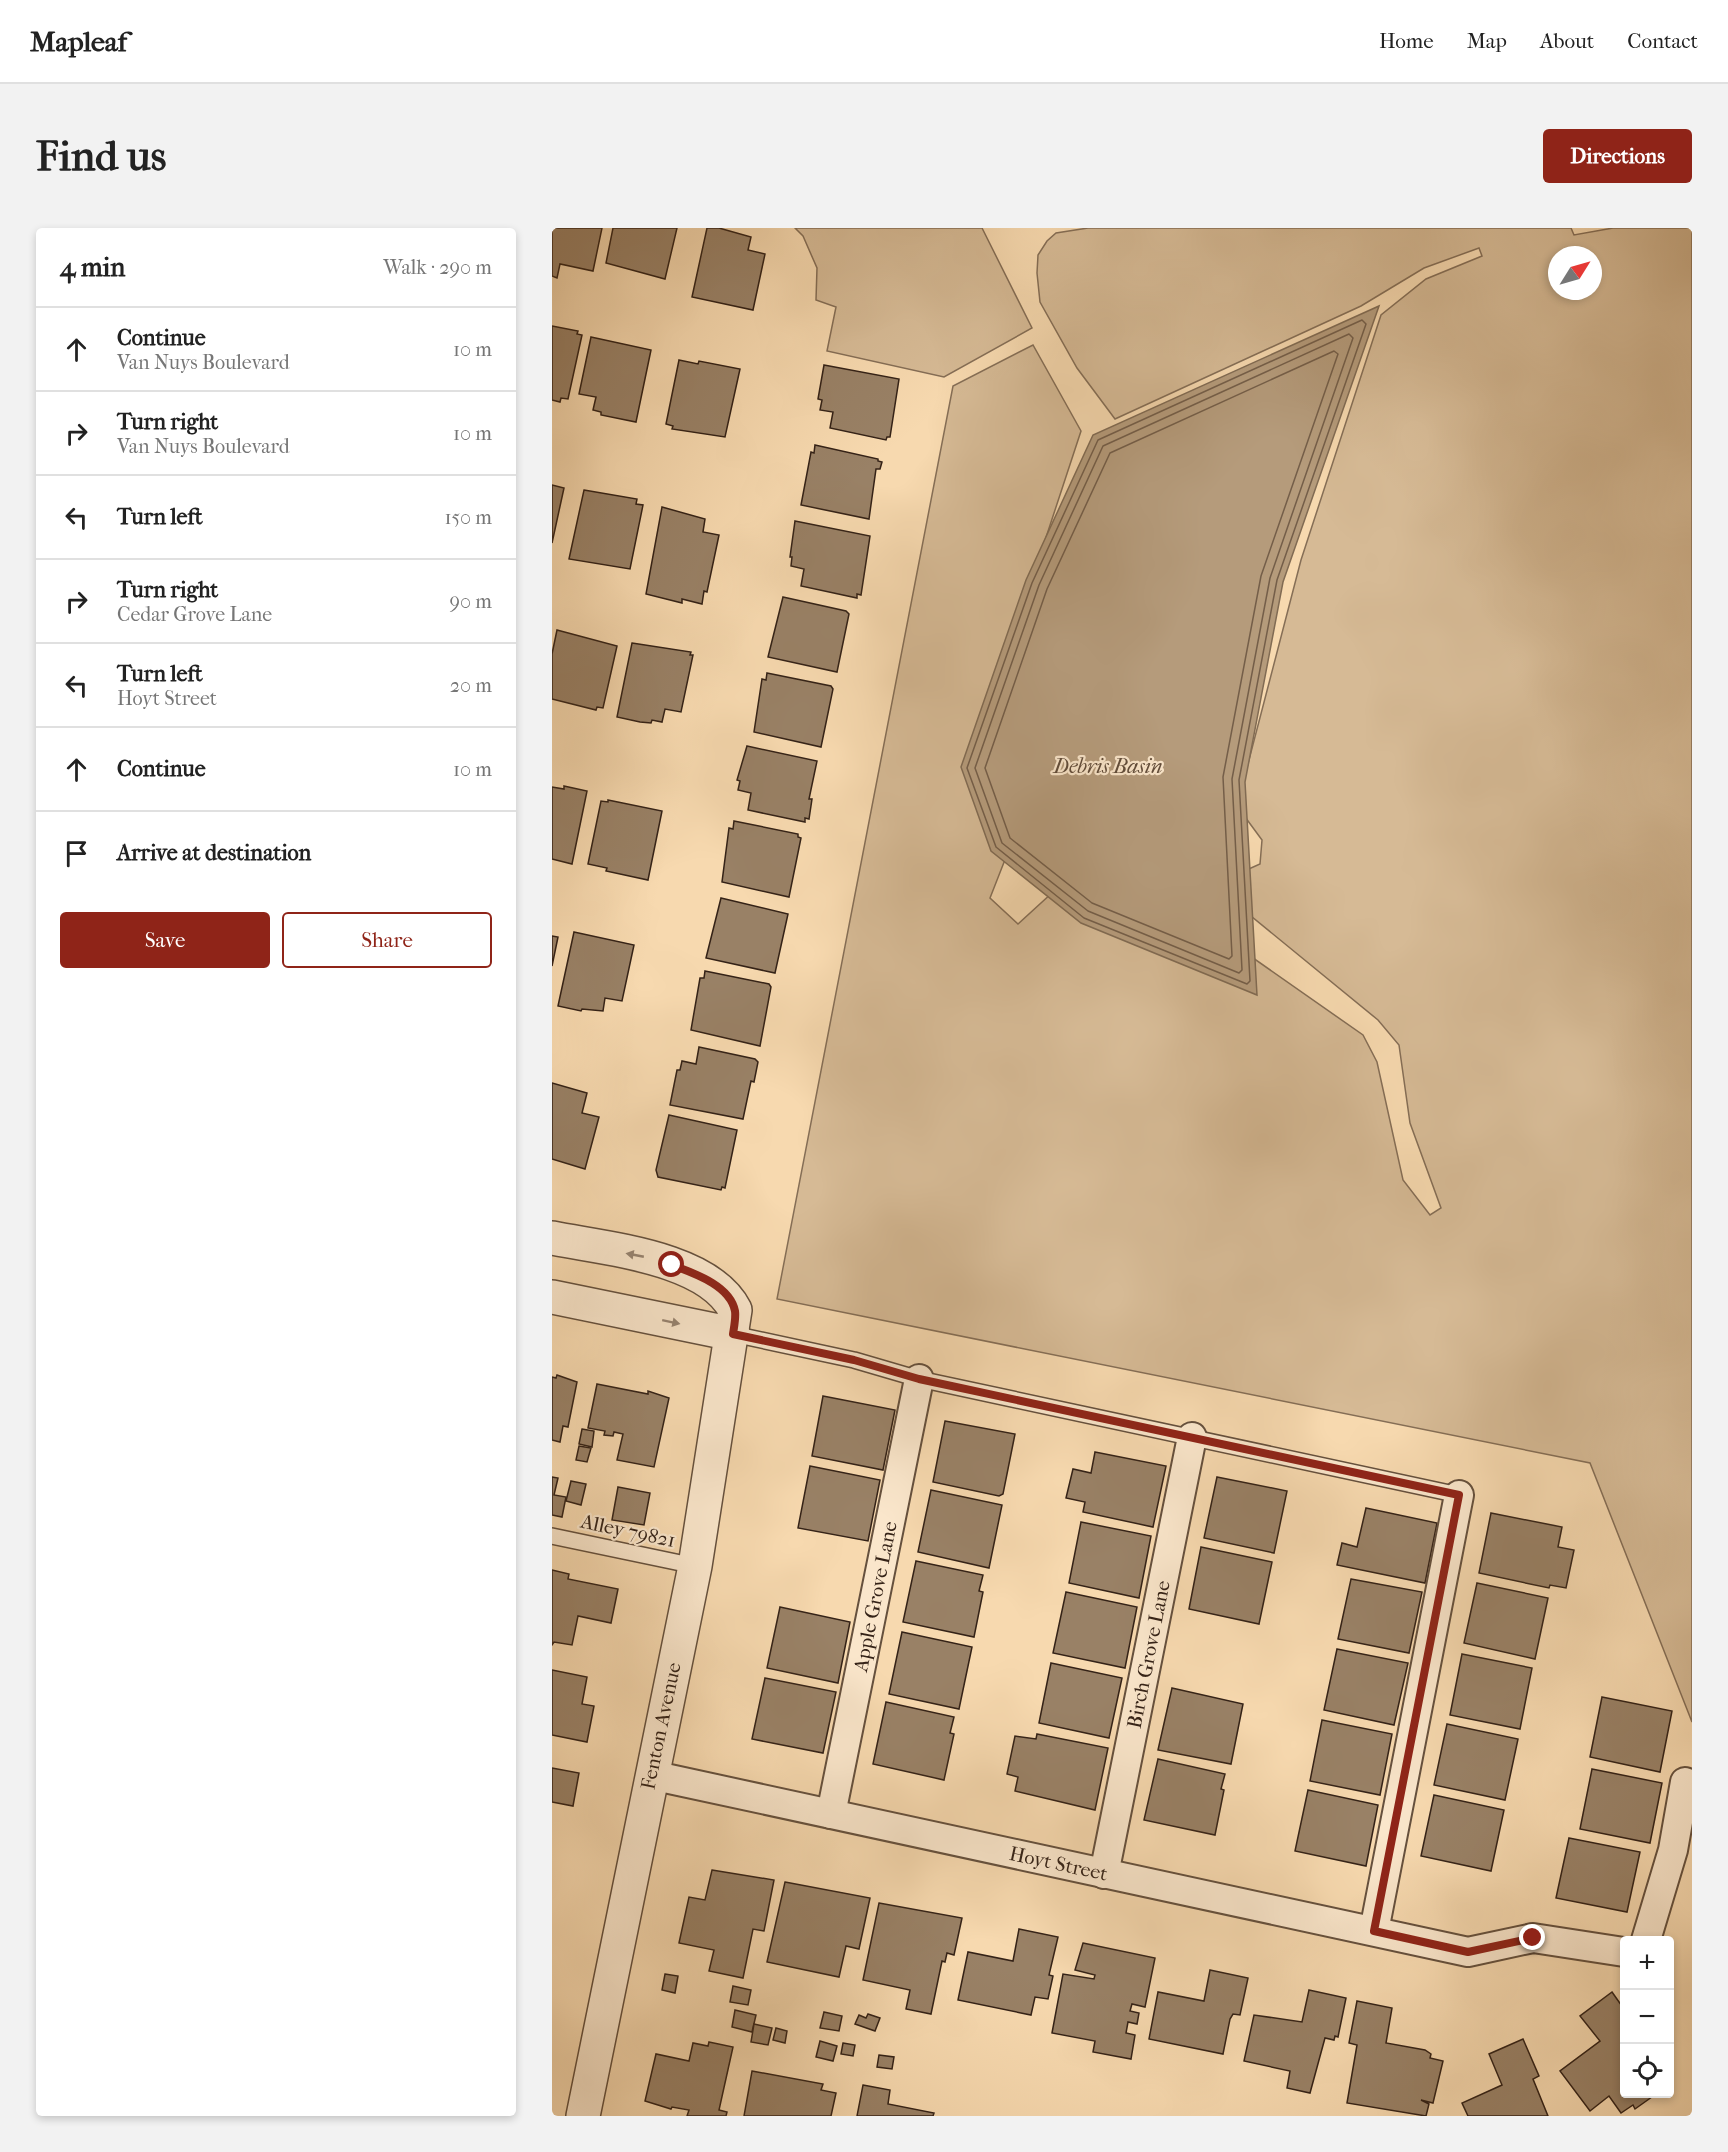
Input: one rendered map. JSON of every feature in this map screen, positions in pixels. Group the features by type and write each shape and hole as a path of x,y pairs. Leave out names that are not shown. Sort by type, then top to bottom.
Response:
{"street":[{"name":"Fenton Avenue","path":"552,1238 647,1257 702,1277 728,1296 735,1310 695,1566 583,2116"},
{"path":"552,1297 733,1334"},
{"name":"Apple Grove Lane","path":"831,1814 919,1379"},
{"name":"Birch Grove Lane","path":"1104,1874 1192,1437"},
{"path":"1374,1931 1459,1495"},
{"name":"Hoyt Street","path":"651,1775 1468,1952 1533,1938 1620,1951"},
{"path":"1647,1936 1673,1850 1685,1782"}],"lane":[{"path":"733,1334 854,1360 919,1379 1459,1495"},
{"name":"Alley 79821","path":"552,1536 695,1566"}],"shaded area":[{"path":"795,228 982,228 1032,328 944,377 827,351 836,307 816,300 817,268 803,236"},
{"path":"1088,228 1571,228 1574,235 1613,228 1692,228 1692,1722 1590,1463 777,1299 953,386 1033,345 1081,431 982,732 1017,829 990,898 1018,924 1099,850 1363,1035 1377,1062 1403,1180 1430,1215 1441,1208 1410,1123 1399,1045 1378,1020 1213,885 1260,864 1262,840 1237,806 1301,560 1381,315 1426,279 1482,256 1479,248 1424,268 1361,306 1115,419 1077,368 1040,302 1038,255 1047,241 1056,233"}],"water":[{"name":"Debris Basin","path":"1379,306 1283,582 1245,782 1257,995 1081,923 991,851 961,767 1026,580 1093,435"}],"building":[{"path":"552,228 602,228 593,271 560,264 557,278 552,276"},
{"path":"613,228 677,228 665,279 606,263"},
{"path":"707,228 719,228 751,237 748,250 765,254 753,310 692,297"},
{"path":"552,326 578,331 577,334 582,335 568,399 561,398 560,402 552,400"},
{"path":"591,337 651,350 636,422 601,415 601,412 593,410 596,397 579,394"},
{"path":"679,360 698,364 699,361 740,369 725,437 672,429 673,426 666,424"},
{"path":"824,365 899,379 890,437 886,440 830,428 833,412 820,410 822,400 818,399"},
{"path":"815,445 878,459 882,462 880,469 876,469 869,519 801,505 811,452 814,453"},
{"path":"552,485 564,488 552,543"},
{"path":"584,490 637,499 636,504 643,505 630,569 569,559"},
{"path":"662,507 705,519 703,532 719,535 707,592 704,591 702,604 682,599 682,603 646,594"},
{"path":"795,521 870,536 861,595 857,594 857,598 801,586 804,569 791,566 792,557 790,557"},
{"path":"783,597 846,611 849,614 837,672 768,657"},
{"path":"557,630 617,646 603,708 597,707 596,710 552,699 552,654"},
{"path":"632,643 691,652 690,655 693,655 681,712 665,709 662,722 652,720 651,723 617,717"},
{"path":"767,673 831,686 833,689 821,747 754,732 762,679 766,680"},
{"path":"747,746 817,761 809,799 812,799 809,819 805,818 805,822 748,810 751,793 738,790 740,781 737,780"},
{"path":"564,786 587,791 572,864 552,859 552,787 564,789"},
{"path":"608,800 662,811 648,880 606,871 607,868 588,864 601,801 608,802"},
{"path":"734,821 798,834 801,838 789,897 722,882 729,828 733,829"},
{"path":"721,898 788,914 775,973 706,958"},
{"path":"574,932 634,945 622,1001 605,998 603,1011 582,1009 581,1011 558,1006"},
{"path":"552,936 558,937 552,966"},
{"path":"705,971 769,984 771,987 760,1046 691,1030 700,978 704,978"},
{"path":"699,1047 755,1059 758,1062 754,1082 751,1081 743,1119 670,1105 677,1070 680,1070 682,1061 696,1064"},
{"path":"552,1083 587,1093 582,1113 599,1117 585,1169 552,1159"},
{"path":"669,1115 737,1130 725,1188 722,1187 721,1190 658,1177 656,1170"},
{"path":"557,1375 577,1382 568,1427 563,1426 560,1442 552,1440 552,1377 556,1378"},
{"path":"597,1384 648,1394 648,1391 669,1398 654,1467 617,1460 623,1434 614,1432 613,1436 604,1435 605,1431 588,1428"},
{"path":"823,1396 895,1410 883,1470 812,1456"},
{"path":"945,1421 1015,1434 1003,1494 999,1496 933,1482"},
{"path":"582,1429 594,1431 592,1447 579,1444"},
{"path":"579,1446 591,1448 587,1462 576,1460"},
{"path":"1095,1452 1166,1466 1153,1527 1083,1512 1085,1502 1066,1498 1073,1469 1091,1473"},
{"path":"810,1466 880,1480 868,1541 798,1528"},
{"path":"552,1477 558,1478 554,1495 566,1497 562,1517 552,1515"},
{"path":"1217,1477 1287,1491 1274,1553 1204,1538"},
{"path":"571,1481 586,1484 581,1505 566,1501"},
{"path":"618,1487 650,1493 644,1525 612,1520"},
{"path":"931,1490 1002,1505 989,1568 918,1552"},
{"path":"1366,1508 1437,1523 1425,1583 1337,1565 1342,1543 1357,1547"},
{"path":"1491,1513 1562,1527 1558,1547 1574,1550 1566,1588 1550,1585 1549,1588 1479,1573"},
{"path":"1081,1522 1151,1536 1139,1598 1069,1583"},
{"path":"1201,1547 1272,1562 1259,1624 1189,1609"},
{"path":"916,1561 983,1575 979,1591 983,1592 974,1637 903,1622"},
{"path":"552,1570 569,1574 568,1579 618,1589 611,1623 578,1616 572,1645 554,1642 552,1645"},
{"path":"1351,1579 1422,1592 1409,1653 1338,1639"},
{"path":"1477,1583 1548,1598 1535,1659 1464,1643"},
{"path":"1066,1592 1137,1607 1125,1668 1053,1653"},
{"path":"780,1607 850,1622 838,1683 767,1668"},
{"path":"902,1632 972,1647 959,1709 889,1694"},
{"path":"1337,1649 1408,1663 1394,1725 1324,1710"},
{"path":"1462,1654 1532,1668 1520,1729 1450,1715"},
{"path":"1051,1663 1122,1678 1109,1738 1039,1723"},
{"path":"552,1670 587,1677 582,1704 594,1706 587,1742 552,1735"},
{"path":"765,1678 836,1692 823,1753 752,1739"},
{"path":"1172,1688 1243,1704 1231,1764 1158,1750"},
{"path":"1602,1697 1672,1711 1660,1772 1590,1757"},
{"path":"886,1702 954,1717 950,1733 954,1734 944,1780 873,1764"},
{"path":"1322,1720 1392,1734 1380,1795 1310,1781"},
{"path":"1447,1724 1518,1739 1505,1800 1434,1785"},
{"path":"1037,1734 1108,1748 1095,1810 1015,1791 1018,1777 1007,1774 1015,1736 1036,1739"},
{"path":"1158,1759 1225,1774 1215,1835 1144,1820"},
{"path":"552,1768 579,1773 573,1806 552,1802"},
{"path":"1592,1769 1662,1783 1650,1843 1580,1829"},
{"path":"1308,1790 1378,1805 1366,1866 1295,1851"},
{"path":"1434,1795 1504,1810 1491,1871 1421,1856"},
{"path":"1569,1838 1640,1852 1627,1912 1556,1898"},
{"path":"712,1870 774,1880 764,1931 753,1929 743,1978 709,1971 714,1950 679,1943 689,1897 705,1900"},
{"path":"785,1882 870,1898 859,1949 846,1946 839,1977 767,1962"},
{"path":"879,1903 962,1918 954,1955 947,1953 945,1962 942,1961 931,2014 906,2009 910,1990 863,1980"},
{"path":"1019,1929 1058,1937 1049,1975 1053,1976 1048,1999 1035,1997 1031,2015 958,2000 968,1952 1013,1961"},
{"path":"1083,1943 1155,1958 1145,2007 1132,2004 1130,2011 1139,2013 1137,2024 1128,2022 1126,2033 1135,2035 1131,2059 1093,2052 1095,2041 1052,2033 1063,1974 1094,1979 1095,1975 1075,1970"},
{"path":"1210,1970 1248,1978 1240,2015 1233,2014 1230,2019 1223,2054 1149,2039 1158,1992 1204,2001"},
{"path":"665,1974 678,1976 675,1993 662,1990"},
{"path":"733,1986 751,1990 748,2005 730,2002"},
{"path":"1309,1990 1346,1998 1338,2037 1335,2036 1334,2040 1325,2038 1310,2093 1287,2088 1290,2071 1244,2061 1254,2015 1302,2022"},
{"path":"1612,1992 1620,2003 1620,2098 1650,2098 1635,2109 1633,2105 1621,2113 1609,2096 1590,2111 1560,2071 1600,2041 1580,2016"},
{"path":"1357,2001 1392,2008 1386,2043 1425,2050 1431,2054 1430,2058 1443,2061 1433,2103 1421,2100 1429,2104 1426,2116 1347,2103 1357,2045 1349,2043"},
{"path":"735,2010 756,2015 752,2032 732,2027"},
{"path":"824,2012 842,2016 839,2031 820,2028"},
{"path":"868,2014 880,2018 875,2031 855,2024 859,2015 866,2018"},
{"path":"754,2024 772,2028 768,2045 751,2042"},
{"path":"776,2028 787,2031 785,2043 773,2040"},
{"path":"1523,2039 1539,2076 1533,2079 1548,2116 1468,2116 1462,2103 1502,2085 1489,2054"},
{"path":"820,2041 837,2046 833,2061 816,2057"},
{"path":"709,2042 733,2047 719,2110 727,2112 726,2116 687,2116 689,2110 672,2107 671,2109 645,2101 656,2054 689,2061 693,2043 708,2046"},
{"path":"843,2043 855,2045 853,2056 841,2054"},
{"path":"879,2055 894,2057 892,2069 877,2067"},
{"path":"752,2071 823,2084 821,2090 836,2093 831,2116 744,2116"},
{"path":"863,2085 890,2090 888,2104 934,2113 933,2116 857,2116"}],"route":[{"path":"672,1265 702,1277 728,1296 735,1310 733,1334 854,1360 919,1379 1459,1495 1374,1931 1468,1952 1533,1938"}]}
